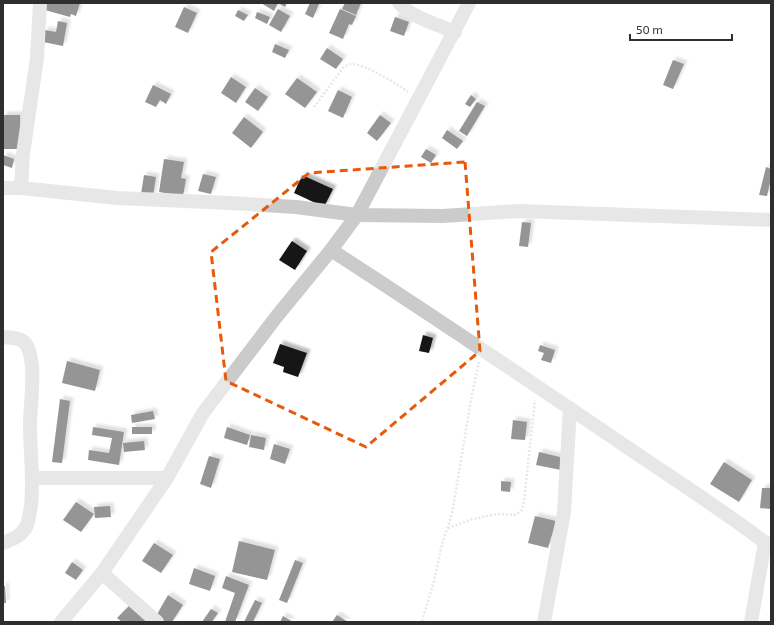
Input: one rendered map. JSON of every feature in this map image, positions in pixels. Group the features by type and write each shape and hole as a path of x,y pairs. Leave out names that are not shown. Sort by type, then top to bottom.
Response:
{"street":[{"path":"21,188 23,154 37,58 40,3"},
{"path":"399,3 402,7 419,16 455,32"},
{"path":"62,622 102,573 167,478 203,413 277,316 358,215 469,3"},
{"path":"3,188 21,188 117,198 230,202 296,207 358,215 443,216 519,210 771,220"},
{"path":"331,250 570,408 687,487 768,545 751,622"},
{"path":"3,336 21,340 27,345 30,354 32,371 30,426 33,478 29,519 25,528 15,538 3,543"},
{"path":"544,622 564,512 570,408"},
{"path":"33,478 167,478"},
{"path":"102,573 157,622"}],"path":[{"path":"314,107 343,68 349,64 357,65 398,84 419,100"},
{"path":"422,621 434,581 442,544 452,514 472,394 482,349"},
{"path":"447,529 473,519 498,514 516,515 522,510 536,386"}],"highlighted area":[{"path":"465,162 480,351 366,447 226,381 211,252 309,173"}],"building":[{"path":"47,3 80,3 76,16 71,14 70,17 45,10"},
{"path":"261,3 278,3 274,11"},
{"path":"278,3 287,3 285,7"},
{"path":"310,3 319,4 313,18 305,14"},
{"path":"345,3 361,3 356,15 342,9"},
{"path":"184,7 197,13 188,33 175,27"},
{"path":"278,9 290,16 281,32 269,25"},
{"path":"340,9 356,16 352,25 349,24 343,39 329,33"},
{"path":"238,10 248,15 244,21 235,16"},
{"path":"257,12 270,17 267,24 255,18"},
{"path":"395,17 409,22 404,36 390,31"},
{"path":"58,21 67,23 63,46 43,42 45,30 56,32"},
{"path":"275,44 289,50 285,58 272,52"},
{"path":"327,48 343,59 336,69 320,59"},
{"path":"673,60 684,64 673,89 663,85"},
{"path":"231,77 246,87 236,103 221,93"},
{"path":"297,78 317,92 305,108 285,94"},
{"path":"153,85 171,94 166,104 160,100 156,107 145,102"},
{"path":"255,88 268,97 258,111 245,102"},
{"path":"338,90 352,97 343,118 328,111"},
{"path":"471,95 476,99 470,107 465,104"},
{"path":"477,102 485,106 467,136 459,131"},
{"path":"3,115 20,115 21,149 3,149"},
{"path":"380,115 391,123 377,141 367,133"},
{"path":"244,117 263,132 251,148 232,133"},
{"path":"447,130 463,141 457,149 442,138"},
{"path":"426,149 436,155 431,163 421,157"},
{"path":"3,155 14,159 12,168 3,165"},
{"path":"164,159 184,162 181,178 186,179 183,196 159,192"},
{"path":"766,167 771,169 771,178 767,196 759,195"},
{"path":"203,174 216,177 211,194 198,191"},
{"path":"144,175 156,177 153,196 141,194"},
{"path":"302,175 333,189 324,207 294,193"},
{"path":"522,222 531,223 528,247 519,246"},
{"path":"292,241 307,251 295,270 279,260"},
{"path":"423,335 433,338 429,353 419,351"},
{"path":"280,344 307,353 298,377 283,372 284,367 273,363"},
{"path":"540,345 555,350 551,363 541,360 544,353 538,351"},
{"path":"67,361 100,370 95,391 62,383"},
{"path":"60,399 70,401 62,463 52,462"},
{"path":"153,411 155,419 132,423 131,415"},
{"path":"513,420 527,422 525,440 511,439"},
{"path":"93,427 124,432 119,465 88,460 89,450 109,453 112,438 92,435"},
{"path":"132,427 152,427 152,434 132,434"},
{"path":"227,427 250,435 247,445 224,438"},
{"path":"251,435 266,438 264,450 249,447"},
{"path":"144,441 145,450 124,452 123,443"},
{"path":"274,444 290,449 285,464 270,459"},
{"path":"539,452 564,458 561,470 536,465"},
{"path":"209,456 220,459 211,488 200,484"},
{"path":"724,462 752,480 739,502 710,484"},
{"path":"501,481 511,482 510,492 501,491"},
{"path":"762,488 771,488 771,509 760,508"},
{"path":"76,502 94,514 81,532 63,520"},
{"path":"110,506 111,517 95,518 94,507"},
{"path":"535,516 556,521 548,548 528,543"},
{"path":"239,541 275,550 267,580 232,572"},
{"path":"154,543 173,555 161,573 142,561"},
{"path":"295,560 303,563 287,603 279,600"},
{"path":"72,562 83,570 76,580 65,573"},
{"path":"194,568 215,576 210,591 189,584"},
{"path":"226,576 249,585 235,622 225,622 235,593 222,588"},
{"path":"3,586 5,586 6,603 3,603"},
{"path":"168,595 183,605 172,622 165,622 156,616"},
{"path":"255,600 262,603 253,622 244,622"},
{"path":"131,604 147,620 146,622 122,622 117,618"},
{"path":"211,609 218,613 212,622 202,622"},
{"path":"337,615 348,622 332,622"},
{"path":"283,616 293,622 280,622"}]}
